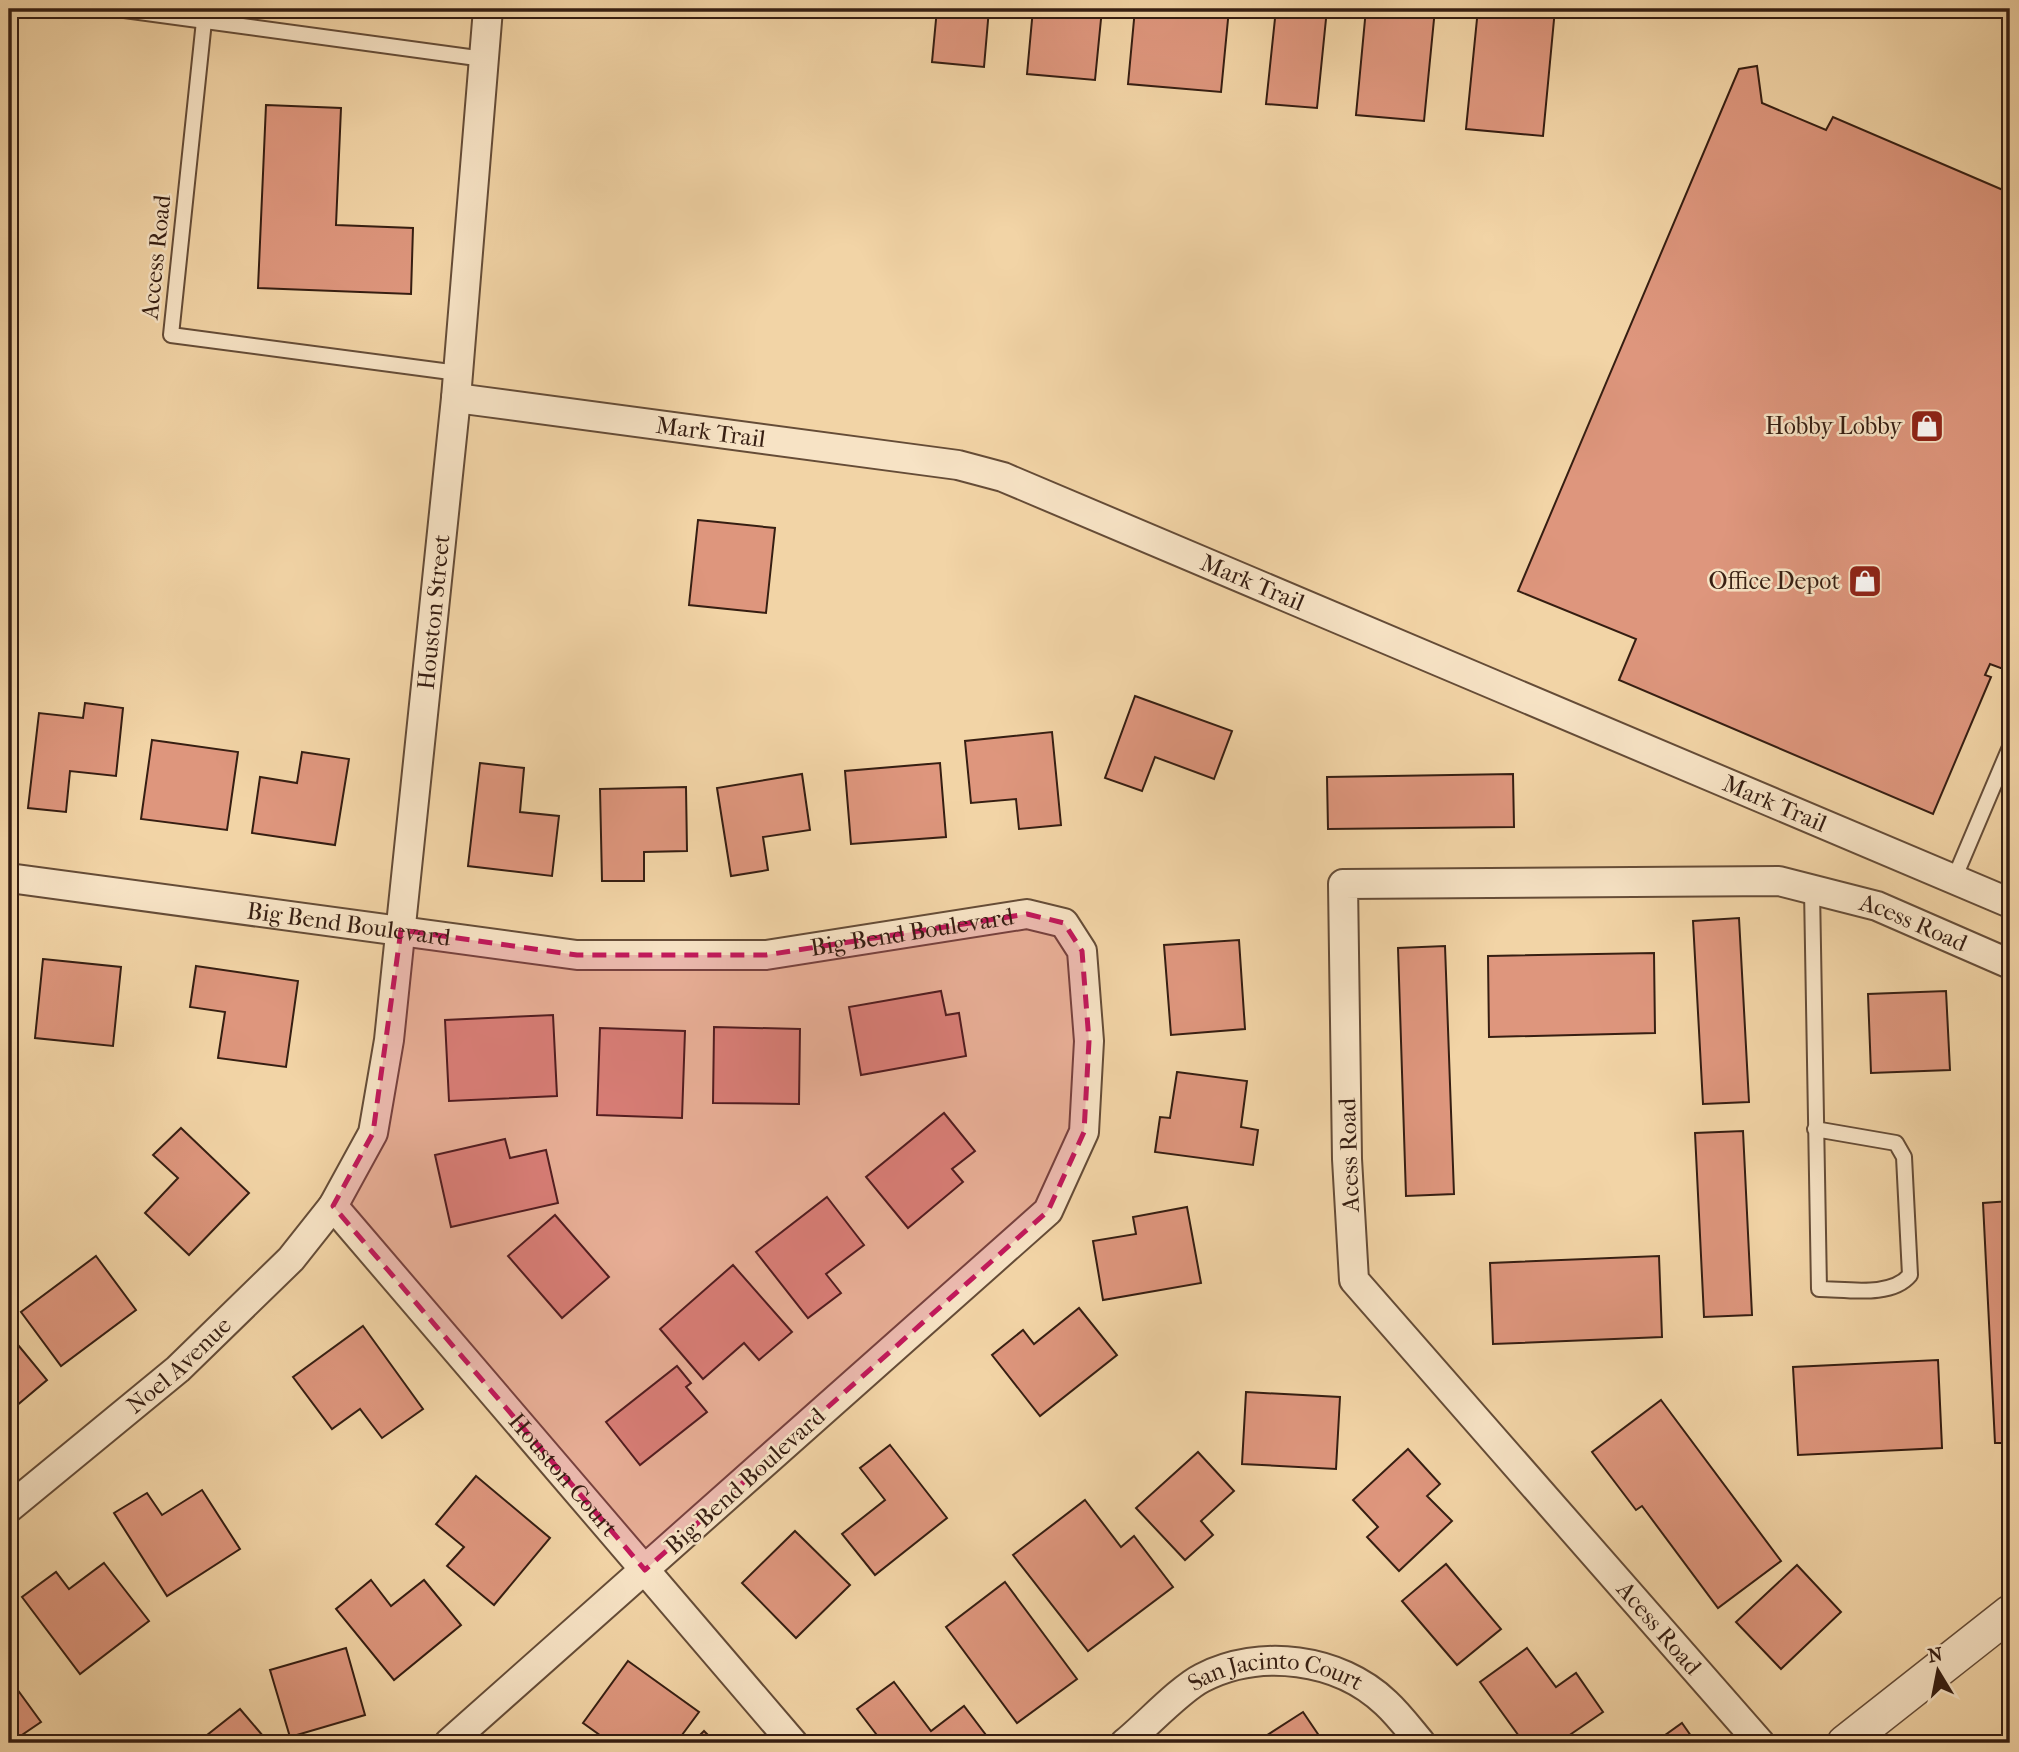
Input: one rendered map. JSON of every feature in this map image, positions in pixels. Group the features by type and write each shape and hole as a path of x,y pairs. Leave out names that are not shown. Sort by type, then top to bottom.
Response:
{"street":[{"name":"Houston Street","path":"333,1206 373,1133 389,1040 457,385 488,9"},
{"name":"Mark Trail","path":"457,385 958,465 1003,477 2010,903"},
{"name":"Big Bend Boulevard","path":"9,878 577,955 766,955 1027,914 1064,923 1082,951 1089,1041 1084,1132 1048,1211 449,1743"},
{"name":"Acess Road","path":"1760,1743 1354,1280 1347,1159 1343,884 1779,881 1877,906 2010,964"},
{"name":"Noel Avenue","path":"9,1508 178,1369 291,1259 333,1206"},
{"name":"Houston Court","path":"333,1206 793,1743"},
{"path":"1845,1743 2010,1613"},
{"name":"San Jacinto Court","path":"1125,1743 1201,1678 1238,1665 1289,1660 1313,1664 1362,1684 1386,1702 1421,1743"}],"lane":[{"path":"117,9 484,59"},
{"name":"Access Road","path":"204,21 171,335 457,385"},
{"path":"1954,879 2010,747"},
{"path":"1812,890 1815,1129 1819,1289 1886,1289 1902,1285 1910,1275 1904,1157 1896,1143 1815,1129"}],"highlighted area":[{"path":"1027,914 1064,923 1082,951 1089,1041 1084,1132 1048,1211 645,1570 333,1206 373,1133 401,930 577,955 766,955"}],"building":[{"path":"937,9 989,9 984,67 932,62"},
{"path":"1033,9 1102,9 1095,80 1027,74"},
{"path":"1135,9 1229,9 1221,92 1128,84"},
{"path":"1276,9 1327,9 1317,108 1266,104"},
{"path":"1366,9 1435,9 1424,121 1356,115"},
{"path":"1478,9 1555,9 1543,136 1466,129"},
{"path":"1757,66 1762,103 1826,130 1833,117 2010,193 2010,660 2006,670 1990,664 1985,675 1991,677 1933,814 1619,680 1636,639 1518,591 1739,69"},
{"path":"266,105 341,108 336,225 413,228 411,294 258,288"},
{"path":"698,520 775,528 766,613 689,605"},
{"path":"1135,696 1232,731 1214,779 1155,757 1142,791 1105,778"},
{"path":"85,703 123,708 116,776 70,771 66,812 28,808 39,713 83,718"},
{"path":"1052,732 1061,825 1019,829 1016,799 971,803 965,741"},
{"path":"152,740 238,752 227,830 141,819"},
{"path":"302,752 349,759 335,845 252,833 260,777 297,783"},
{"path":"480,763 524,768 520,812 559,816 552,876 468,866"},
{"path":"940,763 946,837 851,844 845,771"},
{"path":"802,774 810,830 763,837 768,870 731,876 717,788"},
{"path":"1513,774 1514,827 1328,829 1327,777"},
{"path":"686,787 687,851 644,852 644,881 602,881 600,789"},
{"path":"1739,918 1749,1102 1703,1104 1693,921"},
{"path":"1239,940 1245,1029 1171,1035 1164,945"},
{"path":"1445,946 1454,1194 1406,1196 1398,948"},
{"path":"1654,953 1655,1033 1489,1037 1488,956"},
{"path":"43,959 121,967 113,1046 35,1038"},
{"path":"196,966 298,981 286,1067 218,1058 225,1012 190,1007"},
{"path":"941,991 946,1015 959,1013 966,1056 861,1075 849,1007"},
{"path":"1946,991 1950,1070 1871,1073 1868,994"},
{"path":"553,1015 557,1096 449,1101 445,1020"},
{"path":"714,1027 800,1029 799,1104 713,1103"},
{"path":"600,1028 685,1031 682,1118 597,1115"},
{"path":"1177,1072 1247,1081 1241,1127 1258,1130 1253,1165 1155,1152 1160,1117 1170,1118"},
{"path":"944,1113 975,1151 952,1169 963,1182 908,1228 866,1177"},
{"path":"181,1128 249,1193 189,1255 145,1213 178,1178 153,1155"},
{"path":"1743,1131 1752,1315 1704,1317 1695,1133"},
{"path":"505,1139 510,1158 546,1150 558,1203 451,1227 435,1155"},
{"path":"827,1197 864,1245 826,1274 841,1293 808,1318 756,1252"},
{"path":"2010,1201 2010,1443 1995,1443 1983,1203"},
{"path":"1187,1207 1201,1283 1103,1300 1093,1241 1136,1234 1133,1217"},
{"path":"555,1215 609,1277 562,1318 508,1256"},
{"path":"96,1256 136,1310 61,1366 21,1312"},
{"path":"1659,1256 1662,1337 1493,1344 1490,1263"},
{"path":"733,1265 792,1332 759,1360 744,1343 703,1379 660,1329"},
{"path":"1079,1308 1117,1355 1040,1416 992,1355 1023,1330 1034,1344"},
{"path":"363,1326 423,1409 382,1438 360,1409 332,1429 293,1377"},
{"path":"9,1334 47,1380 9,1412"},
{"path":"1938,1360 1942,1448 1798,1455 1793,1367"},
{"path":"677,1366 691,1383 686,1387 707,1412 640,1465 606,1422"},
{"path":"1246,1392 1340,1397 1336,1469 1242,1464"},
{"path":"1661,1400 1781,1561 1718,1608 1642,1506 1636,1510 1592,1452"},
{"path":"890,1445 947,1518 875,1575 842,1534 885,1500 860,1468"},
{"path":"1408,1449 1440,1484 1427,1496 1452,1521 1399,1571 1367,1537 1378,1527 1353,1500"},
{"path":"1198,1452 1234,1491 1201,1521 1213,1535 1185,1560 1136,1508"},
{"path":"476,1476 550,1538 494,1605 447,1566 464,1547 436,1524"},
{"path":"202,1490 240,1549 167,1596 114,1513 147,1493 162,1515"},
{"path":"1085,1500 1121,1547 1134,1536 1173,1587 1088,1651 1013,1555"},
{"path":"795,1531 850,1585 796,1638 742,1583"},
{"path":"104,1563 149,1621 80,1674 22,1597 56,1572 69,1589"},
{"path":"1446,1564 1501,1629 1457,1665 1402,1601"},
{"path":"1797,1565 1841,1612 1781,1669 1736,1622"},
{"path":"371,1580 391,1606 424,1580 461,1625 394,1680 336,1609"},
{"path":"1005,1582 1077,1679 1017,1723 946,1627"},
{"path":"346,1648 365,1715 290,1737 270,1670"},
{"path":"1527,1648 1556,1687 1576,1673 1603,1712 1558,1743 1524,1743 1480,1682"},
{"path":"628,1661 699,1712 676,1743 611,1743 583,1723"},
{"path":"9,1678 41,1722 10,1743 9,1743"},
{"path":"894,1682 931,1731 964,1706 992,1743 883,1743 857,1709"},
{"path":"240,1709 269,1743 197,1743"},
{"path":"1303,1712 1324,1743 1255,1743"},
{"path":"1682,1723 1696,1743 1654,1743"},
{"path":"704,1731 716,1743 692,1743"}],"place":[{"name":"Hobby Lobby","path":"1927,426"},
{"name":"Office Depot","path":"1865,581"}]}
